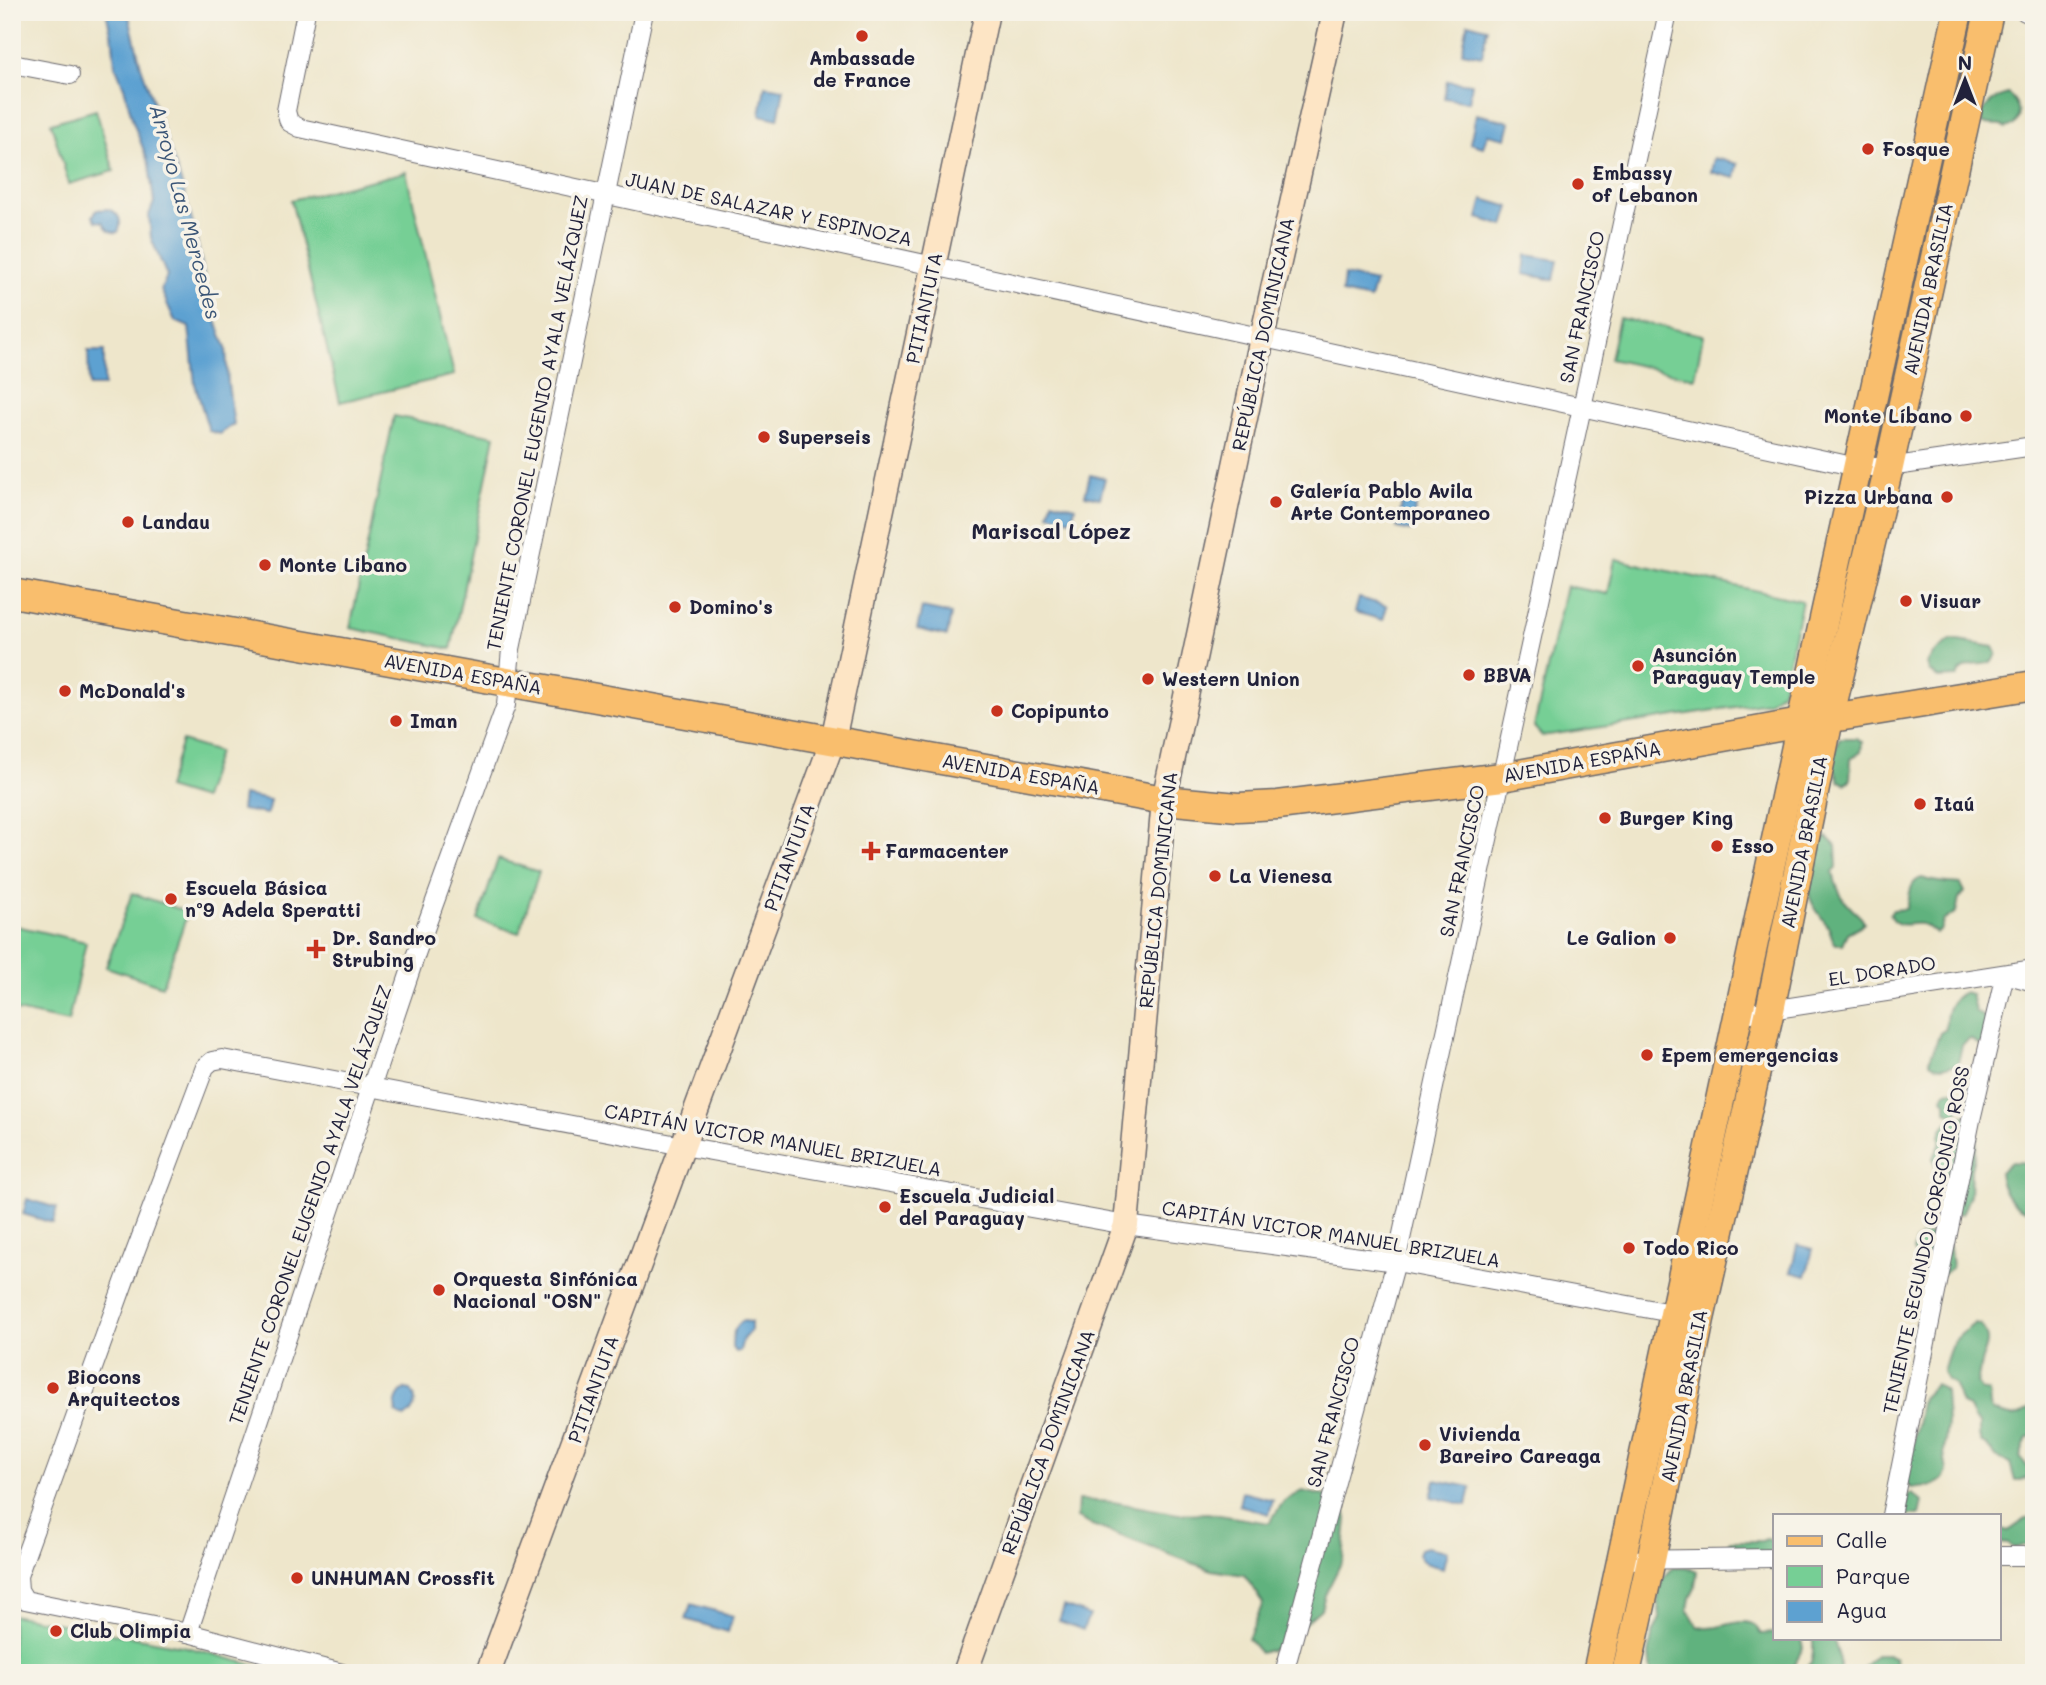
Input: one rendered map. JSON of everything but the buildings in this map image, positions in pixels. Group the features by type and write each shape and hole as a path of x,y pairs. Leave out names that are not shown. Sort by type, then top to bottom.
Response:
{"main road":[{"name":"AVENIDA BRASILIA","path":"1626,1673 1651,1560 1686,1316 1738,1015 1958,12"},
{"name":"AVENIDA BRASILIA","path":"1597,1673 1622,1560 1770,1010 1829,719 1889,467 1989,12"},
{"name":"AVENIDA ESPAÑA","path":"12,593 1164,800 1238,807 1278,805 1502,777 1801,723 2034,685"}],"street":[{"name":"JUAN DE SALAZAR Y ESPINOZA","path":"306,12 286,111 289,122 300,128 1857,467 1889,467 2034,446"},
{"name":"TENIENTE CORONEL EUGENIO AYALA VELÁZQUEZ","path":"188,1633 417,951 506,705 511,649 644,12"},
{"name":"PITIANTUTA","path":"488,1673 833,740 987,12"},
{"name":"REPÚBLICA DOMINICANA","path":"965,1673 1126,1225 1164,800 1262,338 1335,12"},
{"name":"SAN FRANCISCO","path":"1284,1673 1396,1262 1668,12"},
{"path":"2025,12 2034,14"},
{"path":"12,64 70,75"},
{"name":"EL DORADO","path":"1738,1015 2034,969"},
{"path":"2004,974 2034,982"},
{"name":"TENIENTE SEGUNDO GORGONIO ROSS","path":"1891,1514 1971,1121 2004,974"},
{"name":"CAPITÁN VICTOR MANUEL BRIZUELA","path":"188,1633 25,1600 19,1590 18,1576 131,1263 205,1067 212,1060 222,1059 682,1146 1126,1225 1396,1262 1686,1316"},
{"path":"2000,1556 2034,1556"},
{"path":"1622,1560 1773,1558"},
{"path":"188,1633 342,1673"}],"green space":[{"path":"1968,27 1970,30 1879,441 1876,443"},
{"path":"2008,94 2018,109 2014,125 2006,128 2002,125 1982,124 1981,113 1984,109 1996,99"},
{"path":"96,110 114,171 69,184 51,123"},
{"path":"406,172 454,375 340,402 291,200"},
{"path":"1619,318 1703,335 1695,378 1610,359"},
{"path":"394,416 495,436 451,649 350,628"},
{"path":"1615,559 1802,601 1782,691 1768,702 1542,736 1534,727 1566,586 1608,594"},
{"path":"1952,640 1994,647 1997,653 1990,662 1967,666 1957,677 1938,678 1929,671 1927,664 1933,654"},
{"path":"1839,738 1856,738 1862,742 1861,752 1851,759 1850,780 1845,784 1839,781 1832,763"},
{"path":"182,741 218,752 203,799 167,788"},
{"path":"1827,837 1836,846 1837,867 1833,873 1837,888 1864,922 1847,933 1842,944 1834,942 1829,928 1813,904 1807,886 1820,838"},
{"path":"498,859 539,872 519,933 478,920"},
{"path":"1922,878 1961,884 1965,892 1959,899 1956,912 1943,921 1940,931 1936,933 1921,924 1900,924 1890,914 1893,910 1906,909 1914,883"},
{"path":"132,893 188,912 162,986 106,967"},
{"path":"12,925 86,942 68,1022 12,1010"},
{"path":"1964,992 1971,994 1975,1011 1993,1026 1980,1045 1970,1039 1962,1045 1958,1063 1944,1067 1933,1065 1930,1059 1940,1033 1946,1029 1949,1007 1955,998"},
{"path":"1945,1092 1958,1092 1963,1100 1953,1114 1946,1111 1946,1101 1943,1098"},
{"path":"1964,1115 1976,1128 1977,1145 1971,1169 1970,1195 1962,1214 1945,1212 1929,1194 1938,1172 1933,1158 1940,1146 1943,1128"},
{"path":"2011,1162 2034,1163 2034,1212 2020,1208 2006,1194 1999,1173"},
{"path":"1938,1233 1950,1248 1952,1268 1930,1282 1913,1251 1921,1236"},
{"path":"1975,1323 1981,1325 1987,1342 1977,1383 1981,1390 1989,1392 1993,1411 2017,1416 2034,1405 2034,1435 2027,1438 2020,1457 2030,1470 2027,1478 2021,1481 2015,1481 2010,1463 1997,1458 1982,1443 1979,1424 1968,1407 1962,1404 1954,1384 1947,1380 1943,1372 1953,1344"},
{"path":"1936,1384 1945,1391 1947,1423 1944,1452 1947,1472 1935,1485 1911,1488 1906,1482 1922,1398"},
{"path":"1302,1491 1343,1500 1347,1519 1343,1559 1321,1609 1277,1648 1260,1653 1248,1639 1263,1603 1244,1575 1211,1570 1077,1518 1078,1500 1113,1502 1178,1514 1207,1513 1269,1523 1284,1501"},
{"path":"1912,1494 1922,1502 1919,1514 1901,1514 1904,1501"},
{"path":"2034,1519 2034,1543 2014,1548 2000,1543 2000,1528 2008,1531 2023,1521"},
{"path":"1730,1541 1773,1541 1773,1571 1768,1563 1730,1552 1727,1546"},
{"path":"1674,1567 1686,1567 1697,1572 1688,1609 1697,1626 1711,1628 1748,1622 1761,1634 1773,1633 1773,1640 1801,1640 1803,1648 1793,1666 1794,1671 1810,1665 1813,1640 1834,1640 1840,1660 1840,1673 1651,1673 1649,1655 1652,1636 1660,1618 1658,1594 1663,1578"},
{"name":"Club Olimpia","path":"12,1615 187,1647 282,1673 12,1673"},
{"path":"1875,1655 1895,1658 1893,1673 1862,1673"}],"water":[{"name":"Arroyo Las Mercedes","path":"106,12 128,12 141,66 183,188 195,232 210,304 226,348 234,424 220,434 209,431 195,384 189,327 175,321 161,290 167,276 151,238 149,215 154,202 149,164 115,65"},
{"path":"1468,23 1487,28 1482,56 1462,52"},
{"path":"1447,81 1472,84 1469,102 1444,98"},
{"path":"765,86 784,89 778,119 760,115"},
{"path":"1476,114 1510,122 1506,138 1488,134 1483,147 1470,143"},
{"path":"1714,158 1738,164 1735,178 1711,172"},
{"path":"1483,199 1510,207 1504,226 1478,218"},
{"path":"107,209 119,218 118,232 109,230 93,216 97,210"},
{"path":"1526,255 1558,260 1554,280 1524,274"},
{"path":"1344,275 1375,282 1370,299 1342,293"},
{"path":"88,351 104,351 104,386 89,386"},
{"path":"1090,475 1105,478 1100,498 1085,495"},
{"path":"1403,498 1417,501 1410,531 1397,528"},
{"path":"1052,501 1075,507 1072,520 1049,514"},
{"path":"1359,598 1387,606 1383,620 1355,612"},
{"path":"922,608 951,614 947,636 917,629"},
{"path":"243,795 270,800 267,814 241,810"},
{"path":"27,1199 57,1208 53,1223 23,1214"},
{"path":"1797,1245 1813,1249 1806,1276 1791,1272"},
{"path":"743,1321 751,1322 751,1330 743,1339 740,1351 736,1352 732,1348 733,1336 737,1326"},
{"path":"405,1389 411,1390 415,1401 413,1409 404,1418 396,1413 395,1406"},
{"path":"1435,1480 1471,1487 1467,1505 1431,1497"},
{"path":"1242,1492 1273,1500 1269,1514 1239,1505"},
{"path":"1426,1547 1447,1551 1443,1568 1428,1564 1420,1558 1420,1549"},
{"path":"691,1604 733,1616 728,1632 686,1619"},
{"path":"1064,1606 1089,1615 1083,1630 1059,1621"}],"place":[{"name":"Ambassade de France","path":"862,36"},
{"name":"Fosque","path":"1868,149"},
{"name":"Embassy of Lebanon","path":"1578,184"},
{"name":"Monte Líbano","path":"1966,416"},
{"name":"Superseis","path":"764,437"},
{"name":"Pizza Urbana","path":"1947,497"},
{"name":"Galería Pablo Avila Arte Contemporaneo","path":"1276,502"},
{"name":"Landau","path":"128,522"},
{"name":"Monte Libano","path":"265,565"},
{"name":"Visuar","path":"1906,601"},
{"name":"Domino's","path":"675,607"},
{"name":"Asunción Paraguay Temple","path":"1638,666"},
{"name":"BBVA","path":"1469,675"},
{"name":"Western Union","path":"1148,679"},
{"name":"McDonald's","path":"65,691"},
{"name":"Copipunto","path":"997,711"},
{"name":"Iman","path":"396,721"},
{"name":"Itaú","path":"1920,804"},
{"name":"Burger King","path":"1605,818"},
{"name":"Esso","path":"1717,846"},
{"name":"Farmacenter","path":"871,851"},
{"name":"La Vienesa","path":"1215,876"},
{"name":"Escuela Básica nº9 Adela Speratti","path":"171,899"},
{"name":"Le Galion","path":"1670,938"},
{"name":"Dr. Sandro Strubing","path":"316,949"},
{"name":"Epem emergencias","path":"1647,1055"},
{"name":"Escuela Judicial del Paraguay","path":"885,1207"},
{"name":"Todo Rico","path":"1629,1248"},
{"name":"Orquesta Sinfónica Nacional \"OSN\"","path":"439,1290"},
{"name":"Biocons Arquitectos","path":"53,1388"},
{"name":"Vivienda Bareiro Careaga","path":"1425,1445"},
{"name":"UNHUMAN Crossfit","path":"297,1578"},
{"name":"Club Olimpia","path":"56,1631"}],"district":[{"name":"Mariscal López","path":"1051,532"}]}
